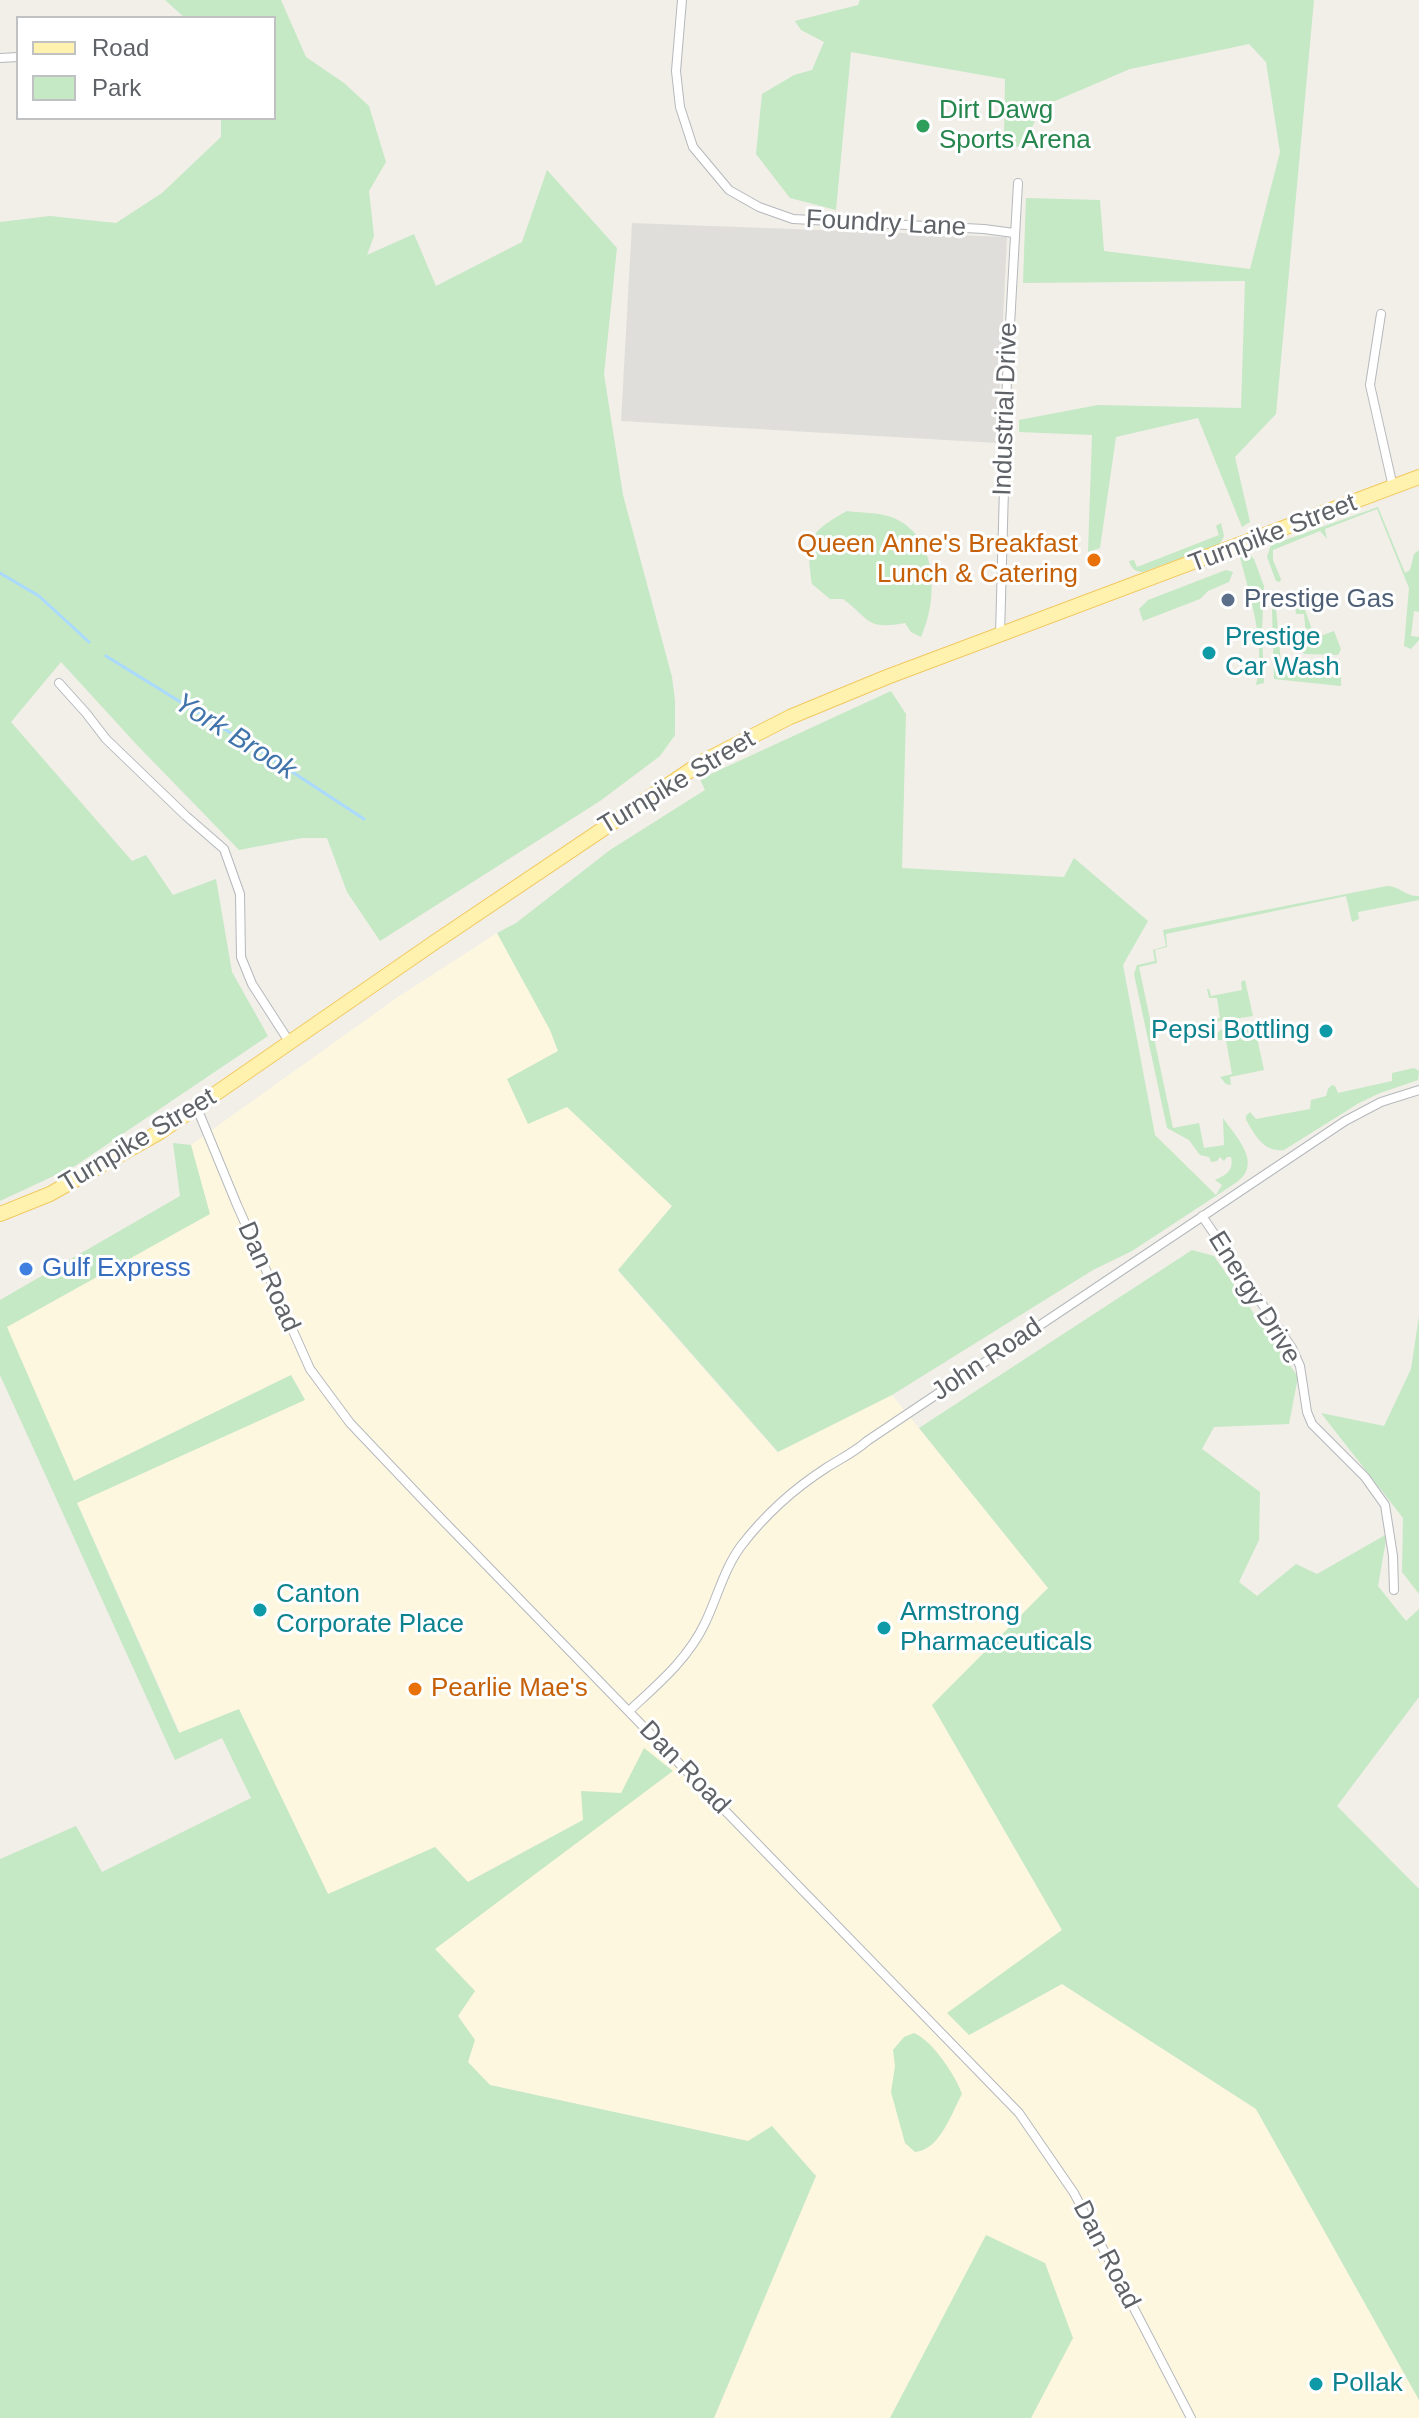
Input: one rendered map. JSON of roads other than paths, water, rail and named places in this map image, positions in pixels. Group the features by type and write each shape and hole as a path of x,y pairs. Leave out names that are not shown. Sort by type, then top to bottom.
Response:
{"main road":[{"name":"Turnpike Street","path":"0,1214 50,1194 96,1170 197,1108 435,942 704,761 790,717 926,662 1419,477"}],"street":[{"name":"Foundry Lane","path":"682,0 676,71 680,107 693,147 729,190 759,207 793,219 1014,233"},
{"name":"Industrial Drive","path":"1000,636 1002,496 1018,183"},
{"path":"1381,314 1370,385 1393,488"},
{"path":"59,683 106,739 224,849 240,894 241,957 252,984 290,1043"},
{"name":"John Road","path":"630,1710 666,1678 690,1649 705,1624 729,1565 742,1546 793,1493 1345,1121 1381,1102 1419,1090"},
{"name":"Dan Road","path":"197,1108 295,1339 321,1387 350,1423 426,1503 1019,2113 1074,2193 1191,2418"},
{"name":"Energy Drive","path":"1202,1216 1292,1348 1300,1366 1307,1412 1312,1424 1361,1473 1383,1501 1393,1556 1394,1590"}],"waterway":[{"name":"York Brook","path":"0,573 39,596 89,642"},
{"name":"York Brook","path":"106,656 364,819"}],"place":[{"name":"Dirt Dawg Sports Arena","path":"923,126"},
{"name":"Queen Anne's Breakfast Lunch & Catering","path":"1094,560"},
{"name":"Prestige Gas","path":"1228,600"},
{"name":"Prestige Car Wash","path":"1209,653"},
{"name":"Pepsi Bottling","path":"1326,1031"},
{"name":"Gulf Express","path":"26,1269"},
{"name":"Canton Corporate Place","path":"260,1610"},
{"name":"Armstrong Pharmaceuticals","path":"884,1628"},
{"name":"Pearlie Mae's","path":"415,1689"},
{"name":"Pollak","path":"1316,2384"}]}
